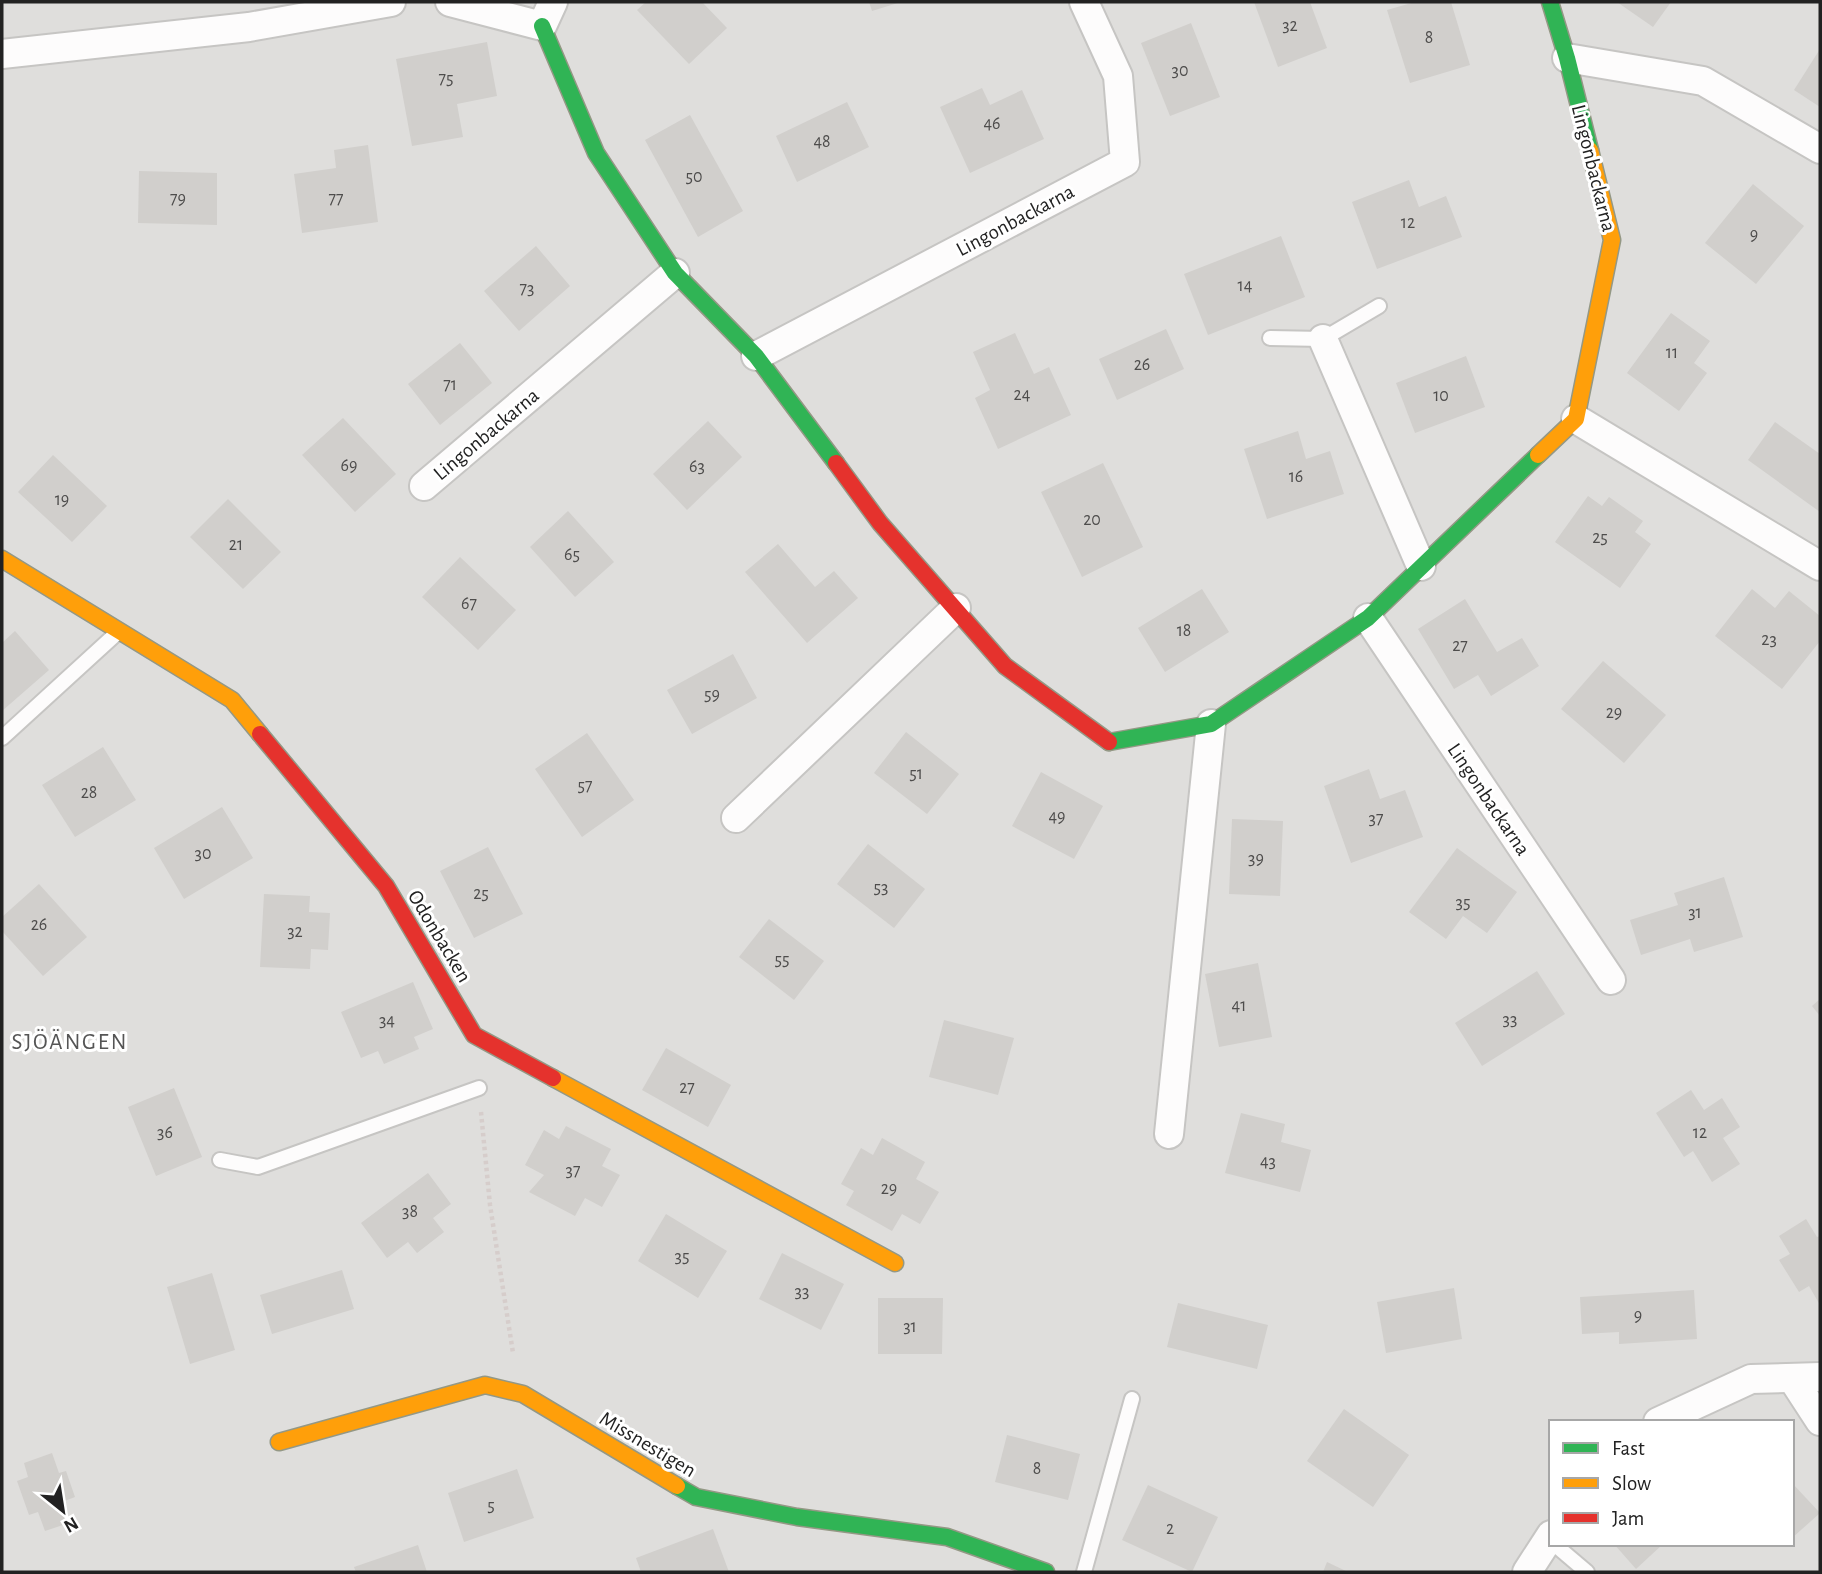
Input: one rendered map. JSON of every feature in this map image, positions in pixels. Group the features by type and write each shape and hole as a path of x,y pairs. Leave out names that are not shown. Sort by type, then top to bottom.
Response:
{"street":[{"path":"2,54 247,14 391,2"},
{"path":"450,2 547,14 596,153 676,273 756,356 880,523 1005,666 1109,742 1211,724 1368,618 1576,419 1820,566"},
{"name":"Lingonbackarna","path":"756,356 1125,162 1118,75 1084,2"},
{"name":"Lingonbackarna","path":"1550,2 1567,58 1612,240 1576,419"},
{"path":"1567,58 1703,81 1820,149"},
{"name":"Lingonbackarna","path":"424,486 676,273"},
{"path":"1323,339 1421,566"},
{"name":"Odonbacken","path":"2,559 232,700 386,886 474,1035 895,1262"},
{"path":"736,818 956,608"},
{"name":"Lingonbackarna","path":"1368,618 1611,980"},
{"path":"1169,1134 1211,724"},
{"path":"1662,1420 1751,1379 1820,1377"},
{"path":"1792,1378 1820,1422"},
{"name":"Missnestigen","path":"279,1442 485,1385 523,1394 696,1497 797,1517 947,1536 1046,1572"},
{"path":"1527,1572 1549,1543"}],"lane":[{"path":"1270,338 1323,339 1379,306"},
{"path":"2,738 120,631"},
{"path":"220,1160 258,1167 479,1088"},
{"path":"1084,1572 1132,1399"},
{"path":"1558,1546 1587,1572"}],"path":[{"path":"479,1088 490,1205 512,1348 523,1394"}],"shaded area":[{"path":"2,2 1820,2 1820,1572 2,1572"}],"building":[{"path":"646,2 702,2 727,28 689,64 637,10"},
{"path":"869,2 901,2 872,11"},
{"path":"1254,2 1310,2 1327,48 1278,67"},
{"path":"1415,2 1451,2 1470,65 1410,83 1387,10"},
{"path":"1617,2 1671,2 1653,27"},
{"path":"1191,23 1220,97 1170,116 1141,43"},
{"path":"487,42 497,96 457,104 463,137 412,146 396,59"},
{"path":"1820,49 1820,107 1794,90"},
{"path":"982,88 990,105 1022,90 1044,139 970,173 940,107"},
{"path":"847,102 869,147 797,182 776,136"},
{"path":"690,115 743,211 698,237 645,140"},
{"path":"368,145 378,222 302,233 294,174 336,168 334,150"},
{"path":"139,171 217,173 217,225 138,223"},
{"path":"1409,180 1419,207 1446,196 1462,237 1377,269 1352,202"},
{"path":"1753,184 1804,226 1756,284 1705,243"},
{"path":"1281,236 1305,297 1208,335 1184,274"},
{"path":"536,246 570,286 519,331 484,291"},
{"path":"1671,313 1710,341 1694,363 1707,373 1679,411 1627,373"},
{"path":"1166,329 1184,369 1117,400 1099,359"},
{"path":"1015,333 1034,374 1049,367 1071,415 998,449 975,398 990,390 973,352"},
{"path":"460,343 492,383 440,425 408,384"},
{"path":"1466,356 1485,407 1415,433 1396,383"},
{"path":"343,418 396,474 355,512 302,455"},
{"path":"708,421 742,457 687,510 653,474"},
{"path":"1775,422 1820,454 1820,512 1748,460"},
{"path":"1298,431 1306,459 1330,451 1344,494 1267,519 1244,449"},
{"path":"53,455 107,506 72,542 18,492"},
{"path":"1103,463 1143,547 1082,577 1041,492"},
{"path":"1588,496 1602,506 1609,497 1643,521 1635,532 1651,544 1620,588 1555,542"},
{"path":"228,499 281,552 243,589 190,537"},
{"path":"568,511 614,562 575,597 530,547"},
{"path":"778,544 815,587 834,571 858,598 807,643 745,572"},
{"path":"460,557 516,610 478,650 422,597"},
{"path":"1202,589 1229,632 1165,672 1138,628"},
{"path":"1752,589 1775,608 1789,591 1820,616 1820,641 1782,689 1715,636"},
{"path":"1465,599 1497,652 1522,638 1539,666 1491,696 1478,675 1454,689 1418,629"},
{"path":"15,631 49,670 2,711 2,643"},
{"path":"733,654 757,698 692,734 667,690"},
{"path":"1603,661 1666,715 1624,763 1561,709"},
{"path":"906,732 959,774 927,814 874,773"},
{"path":"587,733 634,800 582,837 535,769"},
{"path":"103,747 136,800 75,837 42,785"},
{"path":"1369,769 1380,799 1405,790 1423,837 1351,863 1324,786"},
{"path":"1041,772 1103,806 1074,859 1012,826"},
{"path":"222,807 253,858 184,899 154,848"},
{"path":"1232,819 1283,821 1280,896 1229,894"},
{"path":"868,844 925,889 894,928 837,884"},
{"path":"488,847 523,914 474,938 440,871"},
{"path":"1457,848 1517,892 1487,933 1463,916 1446,939 1409,912"},
{"path":"1724,877 1743,937 1694,952 1690,939 1641,955 1630,920 1678,905 1674,893"},
{"path":"39,884 87,937 43,976 2,931 2,917"},
{"path":"264,894 310,896 309,912 330,913 328,950 311,949 310,969 260,967"},
{"path":"769,919 824,961 794,1000 739,957"},
{"path":"1258,963 1272,1037 1219,1047 1205,974"},
{"path":"1537,971 1565,1014 1482,1066 1455,1023"},
{"path":"413,982 433,1029 414,1037 419,1049 384,1064 378,1051 361,1058 341,1012"},
{"path":"1820,999 1820,1016 1812,1006"},
{"path":"944,1020 1014,1038 998,1095 929,1077"},
{"path":"666,1048 731,1085 708,1127 642,1090"},
{"path":"174,1088 202,1157 156,1176 128,1107"},
{"path":"1691,1090 1704,1110 1722,1098 1740,1127 1723,1138 1740,1164 1712,1182 1693,1151 1684,1157 1656,1113"},
{"path":"1241,1113 1285,1124 1281,1142 1311,1150 1300,1192 1225,1173"},
{"path":"566,1126 611,1149 602,1166 620,1175 602,1207 585,1198 575,1216 529,1192 544,1175 525,1165 544,1130 559,1139"},
{"path":"882,1138 925,1162 916,1179 939,1192 920,1224 902,1214 892,1231 846,1205 854,1191 841,1184 861,1148 873,1155"},
{"path":"428,1173 451,1204 433,1218 444,1232 417,1253 408,1242 387,1258 361,1223"},
{"path":"666,1214 727,1251 698,1298 638,1261"},
{"path":"1806,1219 1817,1237 1820,1236 1820,1305 1809,1286 1799,1292 1779,1260 1790,1254 1779,1236"},
{"path":"782,1253 844,1284 821,1330 759,1299"},
{"path":"342,1270 354,1309 272,1334 260,1295"},
{"path":"212,1273 235,1350 190,1364 167,1287"},
{"path":"1454,1288 1462,1339 1386,1353 1377,1302"},
{"path":"1694,1290 1697,1339 1619,1344 1619,1332 1582,1334 1580,1297"},
{"path":"878,1298 943,1298 942,1354 878,1354"},
{"path":"1178,1303 1268,1325 1257,1369 1167,1347"},
{"path":"1344,1409 1409,1455 1373,1507 1307,1461"},
{"path":"1007,1435 1080,1454 1068,1500 995,1482"},
{"path":"52,1453 59,1473 66,1471 75,1497 62,1502 69,1523 45,1531 38,1512 29,1515 17,1481 28,1477 24,1463"},
{"path":"517,1469 534,1518 464,1542 448,1493"},
{"path":"1148,1485 1218,1517 1192,1572 1122,1540"},
{"path":"1794,1485 1820,1513 1794,1536"},
{"path":"713,1529 729,1572 641,1572 636,1558"},
{"path":"418,1545 427,1572 356,1572 354,1567"},
{"path":"1616,1546 1661,1546 1636,1569"},
{"path":"1327,1562 1348,1572 1323,1572"}],"traffic: fast":[{"path":"1550,2 1590,150"},
{"path":"542,26 596,153 675,273 756,356 836,463"},
{"path":"1109,742 1211,724 1368,618 1538,455"},
{"path":"677,1486 696,1497 797,1517 947,1537 1046,1572"}],"traffic: slow":[{"path":"1538,455 1576,419 1612,240 1590,150"},
{"path":"2,559 232,700 260,734"},
{"path":"553,1078 895,1263"},
{"path":"279,1442 485,1385 523,1394 677,1486"}],"traffic: jam":[{"path":"836,463 880,523 1005,666 1109,742"},
{"path":"260,734 386,886 474,1035 553,1078"}],"district":[{"name":"SJÖÄNGEN","path":"70,1041"}]}
